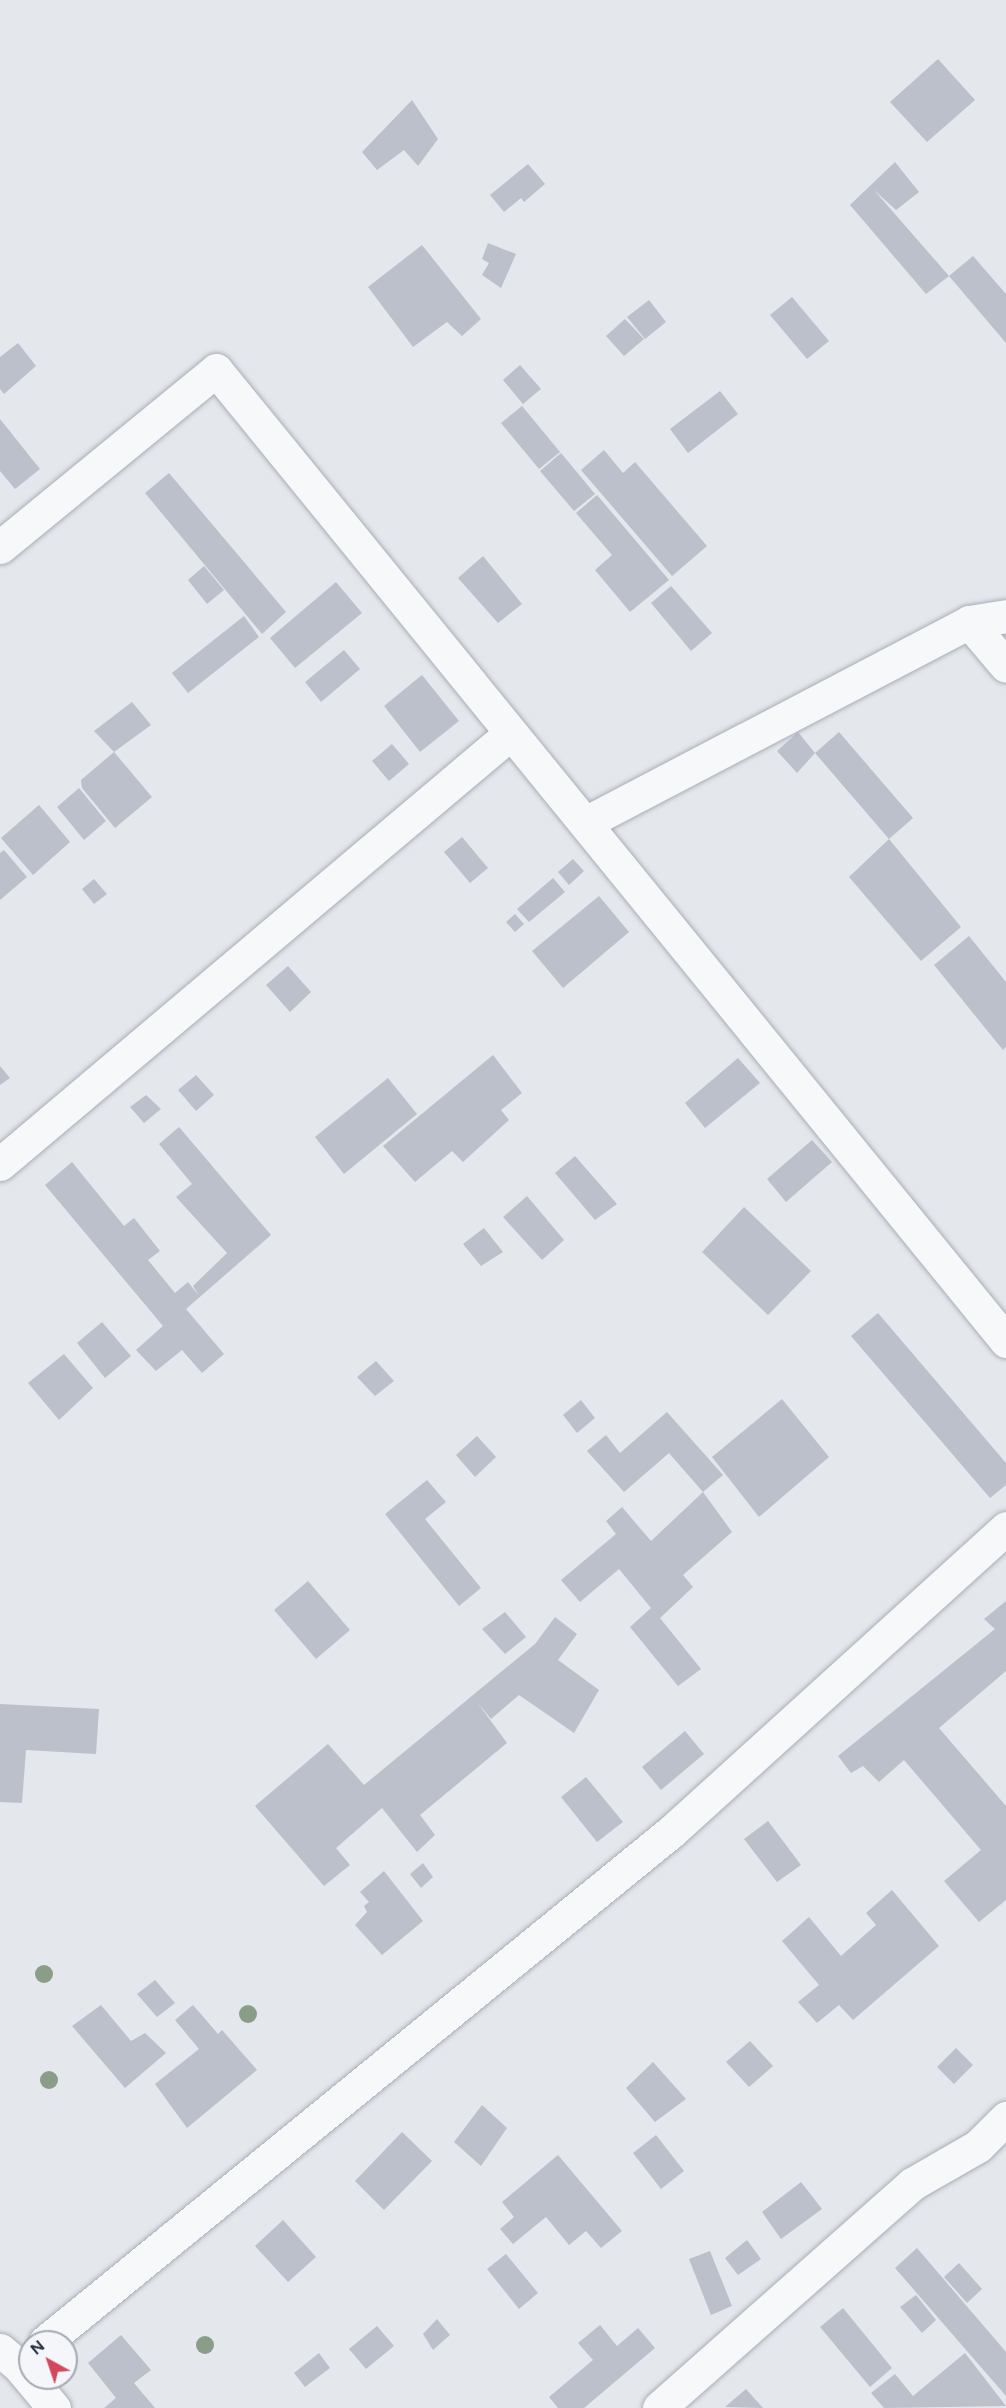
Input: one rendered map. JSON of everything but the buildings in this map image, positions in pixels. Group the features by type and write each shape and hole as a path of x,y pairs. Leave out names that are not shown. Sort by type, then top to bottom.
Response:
{"street":[{"path":"0,547 216,370 1006,1341"},
{"path":"585,823 969,622 1006,616"},
{"path":"969,622 1006,666"},
{"path":"0,1164 511,733"},
{"path":"60,2330 672,1831 1006,1528"},
{"path":"659,2408 912,2184 978,2146 1006,2118"},
{"path":"12,2362 54,2408"}]}
